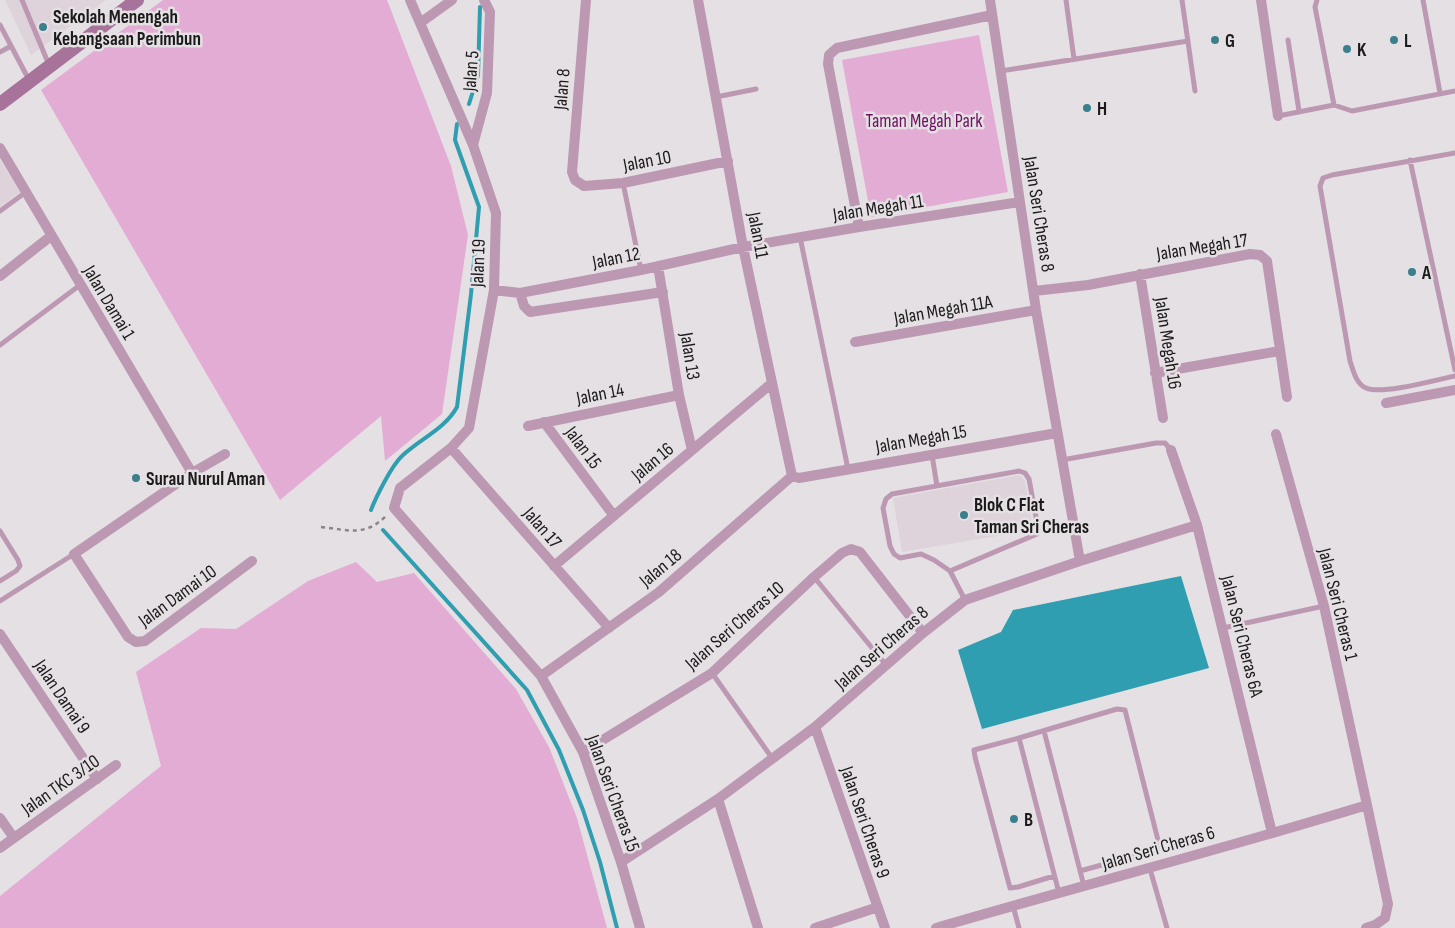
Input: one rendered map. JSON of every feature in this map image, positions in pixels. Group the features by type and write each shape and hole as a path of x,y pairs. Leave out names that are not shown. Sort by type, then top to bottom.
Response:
{"street":[{"path":"0,104 137,0"},
{"name":"Jalan 19","path":"394,508 400,488 451,448 470,428 494,290 496,213 473,145 410,0"},
{"path":"420,23 452,0"},
{"name":"Jalan 5","path":"473,145 487,93 490,12 484,0"},
{"name":"Jalan 8","path":"575,180 572,172 586,0"},
{"name":"Jalan 11","path":"698,0 743,247 792,476"},
{"name":"Jalan Seri Cheras 8","path":"990,0 1036,310 1080,561"},
{"path":"1261,0 1278,116"},
{"path":"859,227 828,64 829,55 836,48 992,15"},
{"name":"Jalan Damai 1","path":"0,148 192,473"},
{"name":"Jalan 10","path":"575,180 584,186 623,183 728,161"},
{"name":"Jalan Megah 11","path":"743,247 1020,202"},
{"path":"0,276 51,236"},
{"name":"Jalan 12","path":"494,290 520,293 641,270 743,247"},
{"name":"Jalan Megah 17","path":"1034,291 1088,285 1250,254 1260,255 1267,261 1287,397"},
{"name":"Jalan 13","path":"658,266 679,395 692,450"},
{"name":"Jalan Megah 16","path":"1140,274 1163,418"},
{"path":"520,293 524,306 530,312 663,292"},
{"name":"Jalan Megah 11A","path":"855,342 1036,310"},
{"path":"1156,373 1279,351"},
{"name":"Jalan 16","path":"554,566 772,383"},
{"path":"1386,402 1454,390"},
{"name":"Jalan 14","path":"528,426 679,395"},
{"name":"Jalan 15","path":"544,422 614,516"},
{"name":"Jalan Megah 15","path":"792,476 799,478 1057,432"},
{"name":"Jalan Seri Cheras 1","path":"1276,434 1324,606 1367,805"},
{"name":"Jalan 17","path":"451,448 609,628"},
{"name":"Jalan Seri Cheras 6A","path":"1171,450 1197,524 1272,833"},
{"path":"74,554 192,473 225,454"},
{"name":"Jalan 18","path":"541,676 659,592 792,476"},
{"path":"394,508 541,676"},
{"name":"Jalan Seri Cheras 8","path":"621,862 718,799 815,727 923,633 965,600 1197,524"},
{"name":"Jalan Seri Cheras 10","path":"583,752 712,673 814,577 842,553 851,549 860,552 923,633"},
{"name":"Jalan Damai 10","path":"74,554 128,637 136,642 145,640 252,561"},
{"name":"Jalan Damai 9","path":"0,634 97,779"},
{"name":"Jalan Seri Cheras 15","path":"541,676 583,752 621,862 640,928"},
{"name":"Jalan Seri Cheras 9","path":"815,727 885,928"},
{"name":"Jalan TKC 3/10","path":"0,848 116,765"},
{"path":"718,799 758,928"},
{"path":"1367,805 1388,904 1385,918 1371,927"},
{"name":"Jalan Seri Cheras 6","path":"936,928 1059,892 1150,869 1367,805"},
{"path":"0,818 14,838"},
{"path":"815,928 878,907"}],"lane":[{"path":"22,0 49,66"},
{"path":"1066,0 1074,59"},
{"path":"1182,0 1195,91"},
{"path":"1317,0 1315,7 1334,105"},
{"path":"1423,0 1440,94"},
{"path":"0,25 29,81"},
{"path":"1288,40 1299,111"},
{"path":"1000,71 1188,41"},
{"path":"0,52 11,46"},
{"path":"716,97 756,89"},
{"path":"1278,116 1334,105 1352,110 1455,91"},
{"path":"1455,152 1332,175 1323,178 1320,186 1354,375 1364,387 1379,391 1455,377"},
{"path":"1410,160 1455,370"},
{"path":"623,183 641,270"},
{"path":"0,211 26,192"},
{"path":"800,237 848,469"},
{"path":"0,345 80,285"},
{"path":"1454,390 1451,385 1455,377"},
{"path":"1062,460 1156,442 1165,443 1171,450"},
{"path":"932,454 938,486"},
{"path":"950,571 1037,534 1038,528 1029,479 1025,473 1019,471 892,494 886,499 883,508 890,546 894,554 900,558 921,554 934,560 950,571 965,600"},
{"path":"0,531 20,566 16,571 0,581"},
{"path":"0,601 74,554"},
{"path":"814,577 886,666"},
{"path":"1223,628 1324,606"},
{"path":"712,673 772,758"},
{"path":"1054,876 1010,888 974,750 1117,709 1125,710 1160,848 1145,854 1080,871"},
{"path":"1044,731 1084,886"},
{"path":"1020,738 1059,892"},
{"path":"1150,869 1167,928"},
{"path":"1013,906 1019,928"}],"path":[{"path":"321,527 361,531 375,526 394,508"}],"shaded area":[{"name":"Sekolah Menengah Kebangsaan Perimbun","path":"5,0 106,0 31,55"},
{"path":"0,160 20,192 0,207"},
{"name":"Blok C Flat Taman Sri Cheras","path":"1020,475 1025,481 1033,530 902,552 893,498"}],"green space":[{"path":"163,0 387,0 451,166 468,235 442,414 385,461 381,416 280,500 41,90"},
{"name":"Taman Megah Park","path":"979,35 1008,192 871,217 842,60"},
{"path":"356,562 377,582 414,573 516,689 549,747 577,818 607,928 0,928 0,896 161,766 136,672 201,628 236,629 308,581"}],"water":[{"path":"1181,576 1209,668 982,729 958,650 1001,632 1013,610"}],"waterway":[{"path":"469,104 478,75 480,7"},
{"path":"371,510 398,460 446,422 457,407 471,294 479,207 455,140 457,124"},
{"path":"383,530 527,690 559,750 583,810 600,862 617,928"}],"place":[{"name":"Sekolah Menengah Kebangsaan Perimbun","path":"43,27"},
{"name":"G","path":"1215,40"},
{"name":"L","path":"1394,40"},
{"name":"K","path":"1347,49"},
{"name":"H","path":"1087,108"},
{"name":"A","path":"1412,272"},
{"name":"Surau Nurul Aman","path":"136,478"},
{"name":"Blok C Flat Taman Sri Cheras","path":"964,515"},
{"name":"B","path":"1014,819"}]}
